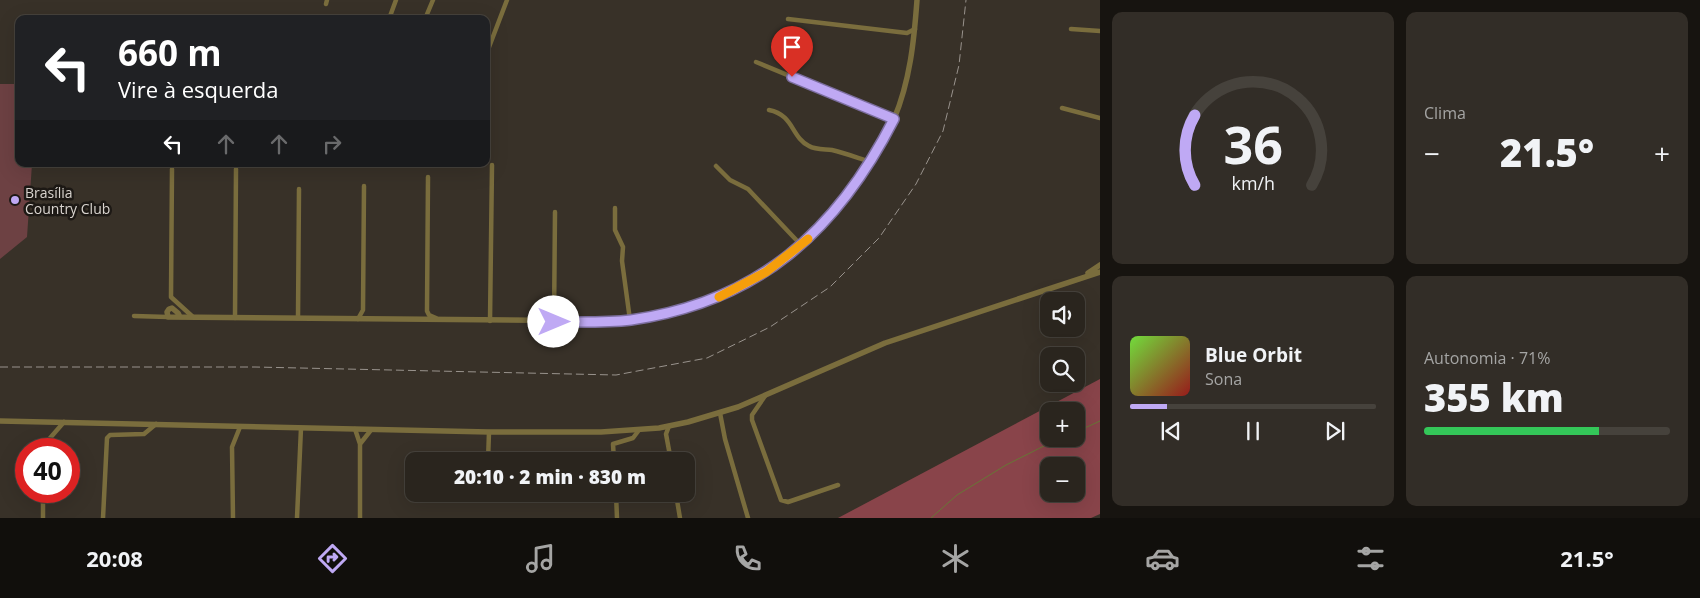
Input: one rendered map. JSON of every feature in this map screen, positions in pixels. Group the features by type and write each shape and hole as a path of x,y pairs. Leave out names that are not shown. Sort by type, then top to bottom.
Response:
{"street":[{"path":"390,15 396,0"},
{"path":"427,15 433,0"},
{"path":"490,45 507,0"},
{"path":"134,316 554,322 630,320 708,301 734,290 766,272 802,245 828,220 844,200 870,162 894,119 910,67 917,0"},
{"path":"788,19 907,33 915,29"},
{"path":"1071,29 1100,31"},
{"path":"907,33 914,39"},
{"path":"756,62 894,119"},
{"path":"1062,108 1100,118"},
{"path":"769,110 784,116 808,146 839,152 870,162"},
{"path":"490,321 492,165"},
{"path":"716,166 730,180 748,189 802,245"},
{"path":"172,169 171,297 193,317"},
{"path":"235,318 236,169"},
{"path":"428,177 427,311 430,316 441,320"},
{"path":"358,319 363,310 364,186"},
{"path":"298,318 299,190"},
{"path":"615,208 615,230 623,247 622,261 630,320"},
{"path":"554,322 555,212"},
{"path":"1082,277 1100,265"},
{"path":"0,422 489,432 601,432 659,428 720,413 766,395 885,342 1100,272"},
{"path":"363,310 369,319"},
{"path":"766,395 752,415 752,420 781,500 788,502 838,485"},
{"path":"720,413 731,463 748,518"},
{"path":"49,438 64,422"},
{"path":"103,518 107,438 110,435 144,434 156,424"},
{"path":"669,426 666,434 669,452"},
{"path":"233,518 232,447 240,427"},
{"path":"297,518 301,428"},
{"path":"659,428 666,434"},
{"path":"355,429 360,444 360,518"},
{"path":"360,444 372,430"},
{"path":"614,452 614,444 633,438 639,430"},
{"path":"488,452 489,432"},
{"path":"616,502 617,518"},
{"path":"677,502 680,518"},
{"path":"43,503 43,518"}],"shaded area":[{"name":"Brasília Country Club","path":"0,84 15,84 15,167 32,167 27,237 0,259"},
{"path":"1100,379 1100,514 1091,518 838,518 1040,411 1040,447 1085,447 1085,402 1057,402 1075,392 1085,392 1085,387"}],"waterway":[{"path":"1085,428 1100,421"},
{"path":"931,518 957,495 1006,465 1042,447"}],"railway":[{"path":"0,367 255,367 616,375 707,358 770,327 830,287 879,238 916,184 943,131 959,65 966,0"}],"slow traffic":[{"path":"719,297 766,272 808,239"}],"place":[{"name":"Brasília Country Club","path":"15,200"}],"route":[{"path":"554,322 630,320 708,301 734,290 766,272 802,245 828,220 849,194 880,148 894,119 792,77"}]}
